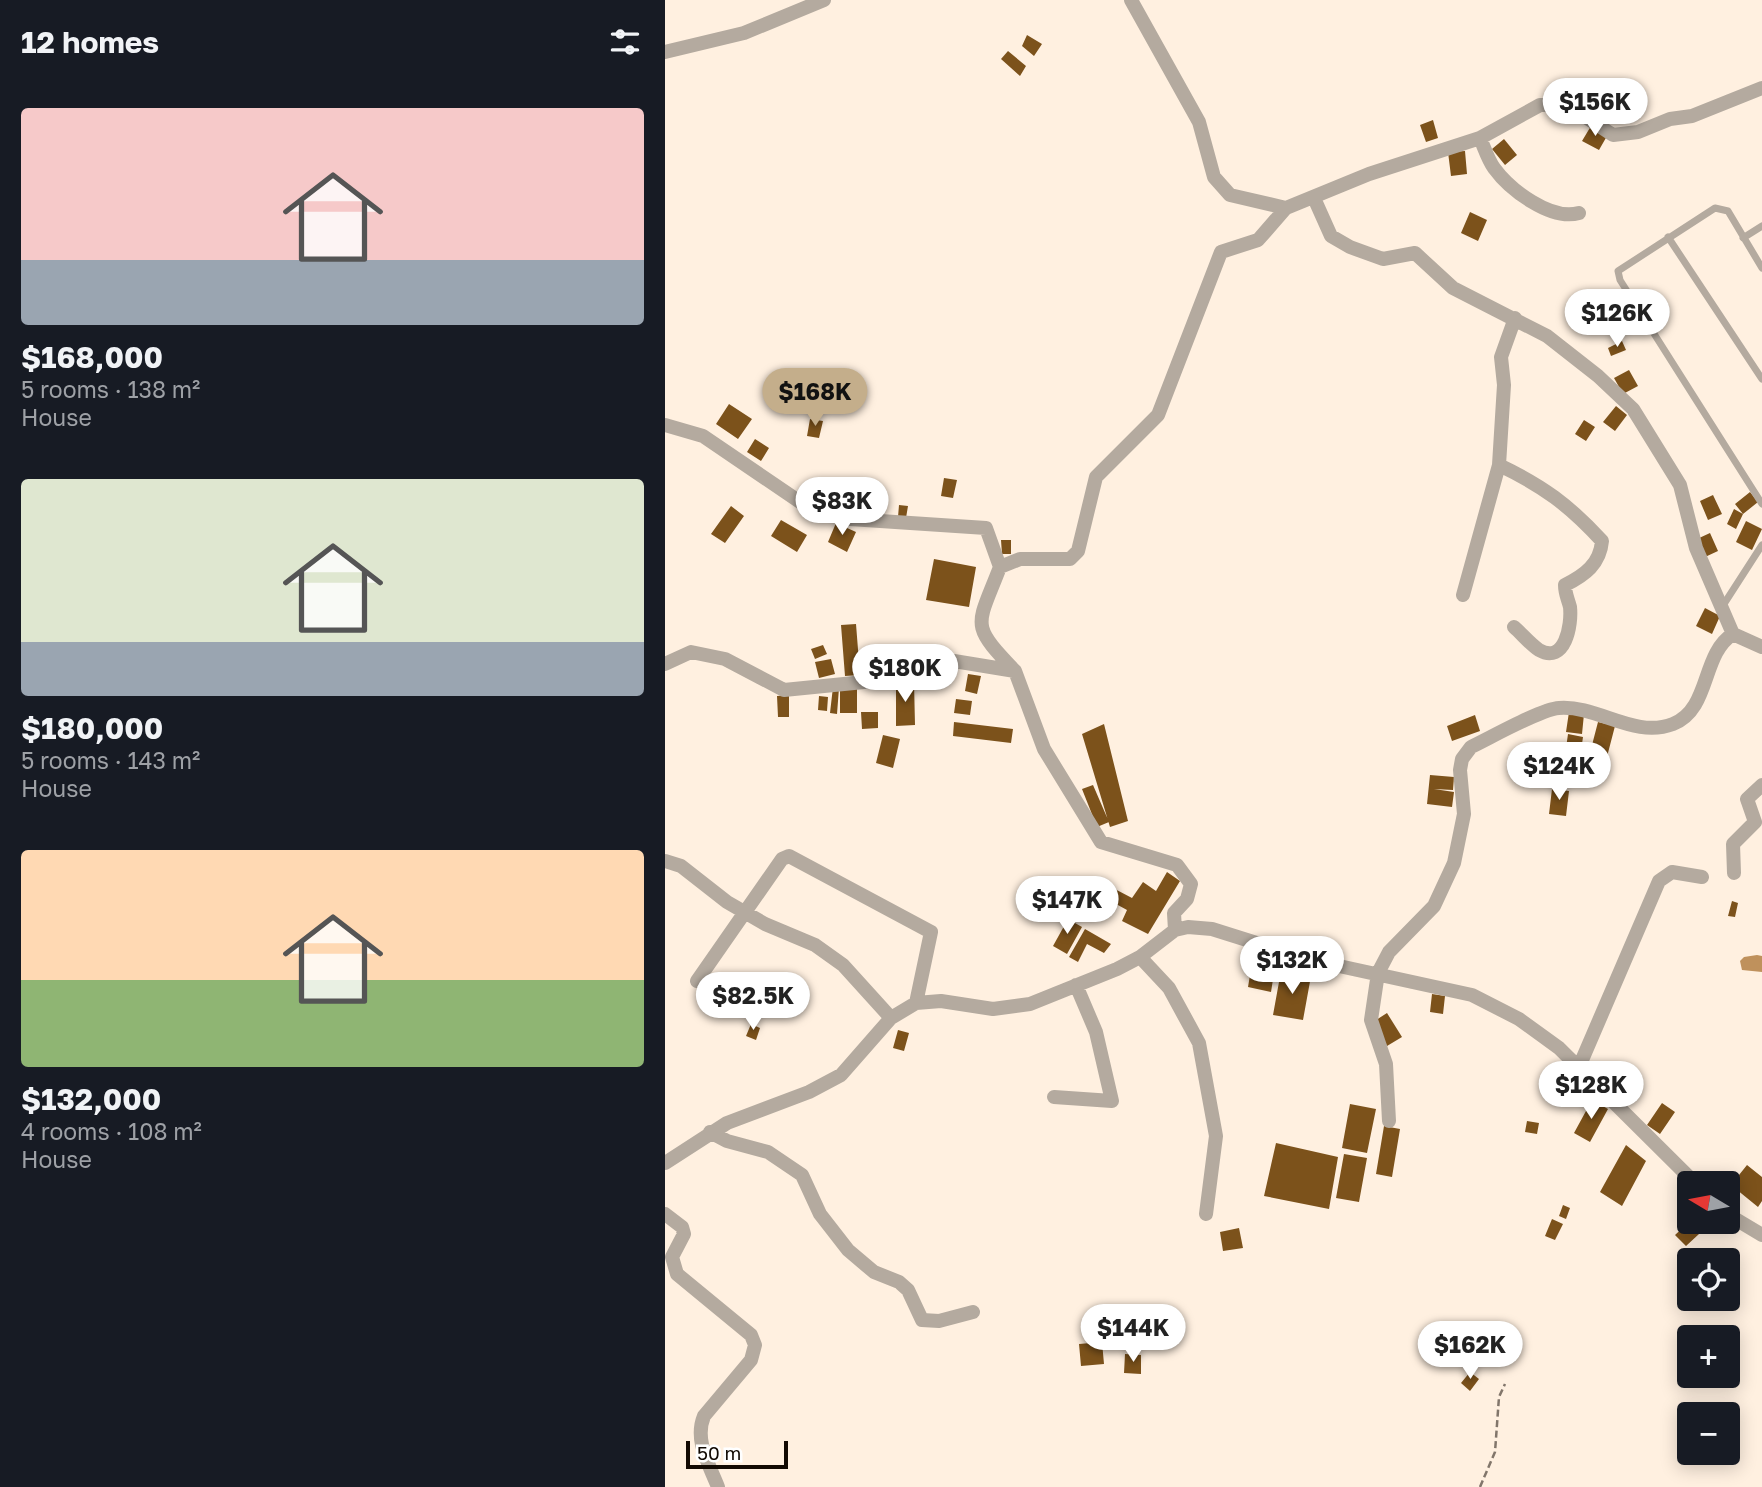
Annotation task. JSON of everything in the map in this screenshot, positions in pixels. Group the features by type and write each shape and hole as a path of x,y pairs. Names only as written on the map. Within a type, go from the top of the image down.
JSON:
{"street":[{"path":"665,52 744,33 824,0"},
{"path":"1131,0 1199,122 1214,177 1230,195 1286,208"},
{"path":"1000,567 1020,559 1070,559 1078,551 1096,477 1158,415 1221,252 1258,240 1286,208 1369,174 1480,138 1536,107 1563,104 1613,135 1638,132 1670,119 1692,116 1762,88"},
{"path":"1480,138 1494,168 1523,194 1559,215 1579,213"},
{"path":"1314,198 1331,236 1373,257 1383,259 1415,253 1453,288 1547,336 1598,376 1633,409 1680,485 1696,548 1733,634 1760,644"},
{"path":"1463,595 1499,465 1504,385 1501,357 1515,318"},
{"path":"665,425 703,436 803,504 815,508 851,519 986,528 1000,567 980,619 982,632 1015,671 1044,749 1101,842 1177,864 1191,884 1187,900 1174,914 1175,930"},
{"path":"1499,465 1570,507 1602,541 1601,552 1587,574 1565,585 1570,607 1569,633 1562,649 1555,653 1541,651 1514,627"},
{"path":"1389,1121 1386,1064 1371,1020 1378,974 1389,952 1434,906 1454,863 1464,814 1460,770 1462,760 1471,747 1556,708 1597,712 1653,730 1674,723 1692,708 1722,641 1733,634"},
{"path":"665,664 691,652 725,659 784,690 874,681 954,661 1015,671"},
{"path":"1734,873 1733,844 1755,822 1747,799 1762,785"},
{"path":"697,981 782,859 789,856 931,932 916,1003"},
{"path":"665,861 681,866 743,912 815,945 843,965 891,1018"},
{"path":"1579,1067 1659,881 1672,872 1702,877"},
{"path":"665,1163 710,1132 744,1115 809,1092 841,1075 891,1018 916,1003 941,1001 972,1007 1013,1007 1044,999 1140,957 1175,930 1188,927 1212,929 1307,959 1447,987 1495,1005 1542,1034 1579,1067 1683,1171"},
{"path":"1140,957 1169,988 1199,1044 1216,1136 1206,1214"},
{"path":"1053,1097 1112,1101 1096,1031 1076,985"},
{"path":"710,1132 727,1141 768,1152 802,1175 820,1214 848,1250 874,1272 899,1282 908,1290 922,1320 939,1321 973,1311"},
{"path":"665,1214 682,1227 684,1234 672,1258 677,1274 751,1335 755,1345 751,1360 703,1416 700,1425 702,1446 718,1487"},
{"path":"1740,1221 1761,1233"}],"lane":[{"path":"1762,268 1723,207 1715,208 1622,265 1618,271 1620,281 1762,504"},
{"path":"1743,238 1762,226"},
{"path":"1668,237 1762,379"},
{"path":"1722,608 1762,545"}],"path":[{"path":"1480,1487 1495,1452 1499,1398 1505,1384"}],"shaded area":[{"path":"1762,956 1762,972 1742,970 1740,961 1744,957"}],"building":[{"path":"1027,35 1042,44 1034,56 1022,46"},
{"path":"1008,51 1026,66 1020,76 1001,59"},
{"path":"1433,120 1438,138 1426,142 1420,125"},
{"path":"1591,126 1607,136 1599,150 1582,141"},
{"path":"1504,139 1517,155 1505,165 1492,149"},
{"path":"1465,151 1467,174 1451,176 1448,152"},
{"path":"1470,212 1487,220 1478,241 1461,233"},
{"path":"1622,341 1626,350 1611,356 1608,348"},
{"path":"1629,370 1638,386 1623,394 1614,378"},
{"path":"729,404 752,419 738,439 716,424"},
{"path":"1616,406 1627,415 1615,431 1603,422"},
{"path":"810,419 823,421 819,438 807,436"},
{"path":"1584,420 1595,427 1586,441 1575,434"},
{"path":"755,439 769,448 761,461 747,452"},
{"path":"944,478 957,480 953,498 941,496"},
{"path":"1750,492 1758,502 1743,514 1735,504"},
{"path":"1713,495 1722,514 1708,520 1700,501"},
{"path":"899,505 908,506 906,518 898,517"},
{"path":"731,506 744,516 725,543 711,534"},
{"path":"1734,509 1743,514 1736,529 1727,524"},
{"path":"781,520 807,535 797,552 771,536"},
{"path":"1746,521 1762,529 1752,550 1736,542"},
{"path":"836,523 856,532 847,552 828,542"},
{"path":"1710,533 1718,551 1705,557 1697,539"},
{"path":"1001,540 1011,540 1011,554 1002,554"},
{"path":"934,559 976,567 969,607 926,600"},
{"path":"1705,608 1720,616 1712,634 1696,626"},
{"path":"856,624 860,675 845,676 841,625"},
{"path":"823,645 827,654 815,659 811,649"},
{"path":"868,654 891,655 890,674 867,673"},
{"path":"831,659 835,674 819,678 815,662"},
{"path":"968,674 981,676 977,694 965,691"},
{"path":"896,682 914,682 915,725 896,726"},
{"path":"833,687 839,688 837,714 830,713"},
{"path":"840,687 857,687 857,713 840,713"},
{"path":"789,695 789,717 778,717 777,696"},
{"path":"819,696 828,697 827,711 818,710"},
{"path":"956,699 972,701 970,715 954,713"},
{"path":"861,712 878,712 878,728 862,729"},
{"path":"1569,712 1584,714 1582,734 1566,732"},
{"path":"1475,715 1480,731 1452,741 1447,726"},
{"path":"954,722 1013,729 1011,743 953,736"},
{"path":"1598,722 1615,726 1602,776 1585,772"},
{"path":"1104,724 1128,821 1110,827 1082,734"},
{"path":"1568,734 1583,737 1581,751 1566,748"},
{"path":"883,735 900,739 893,768 876,763"},
{"path":"1430,775 1454,777 1453,790 1434,789 1454,792 1452,807 1427,804"},
{"path":"1093,785 1109,822 1097,827 1082,789"},
{"path":"1552,789 1569,791 1566,816 1549,814"},
{"path":"1167,872 1180,881 1148,934 1122,921 1127,910 1105,898 1111,887 1132,898 1143,882 1156,891"},
{"path":"1036,892 1050,899 1041,918 1027,912"},
{"path":"1732,901 1738,903 1735,917 1728,916"},
{"path":"1068,919 1082,927 1067,954 1053,946"},
{"path":"1085,929 1111,944 1104,953 1087,944 1078,962 1069,957"},
{"path":"1252,963 1275,967 1271,992 1248,987"},
{"path":"1281,971 1311,976 1303,1020 1273,1015"},
{"path":"1432,994 1445,996 1443,1014 1430,1012"},
{"path":"1387,1013 1402,1037 1387,1046 1373,1022"},
{"path":"751,1024 760,1028 756,1040 746,1036"},
{"path":"898,1030 909,1033 904,1051 893,1048"},
{"path":"1592,1100 1608,1109 1590,1142 1574,1133"},
{"path":"1662,1103 1675,1112 1660,1134 1647,1125"},
{"path":"1350,1104 1376,1109 1367,1153 1342,1148"},
{"path":"1527,1121 1539,1123 1537,1134 1525,1132"},
{"path":"1384,1126 1400,1129 1392,1177 1376,1174"},
{"path":"1276,1143 1338,1157 1329,1209 1264,1196"},
{"path":"1626,1145 1646,1161 1622,1206 1600,1192"},
{"path":"1344,1154 1367,1158 1359,1202 1336,1198"},
{"path":"1747,1165 1762,1177 1762,1201 1758,1207 1740,1192 1740,1174"},
{"path":"1563,1205 1570,1208 1566,1219 1559,1216"},
{"path":"1552,1219 1563,1224 1555,1240 1545,1236"},
{"path":"1239,1228 1243,1248 1223,1251 1220,1232"},
{"path":"1677,1233 1699,1234 1686,1246 1675,1235"},
{"path":"1102,1342 1104,1364 1081,1366 1079,1344"},
{"path":"1125,1354 1141,1355 1141,1374 1124,1373"},
{"path":"1470,1372 1479,1379 1470,1391 1461,1383"}]}
